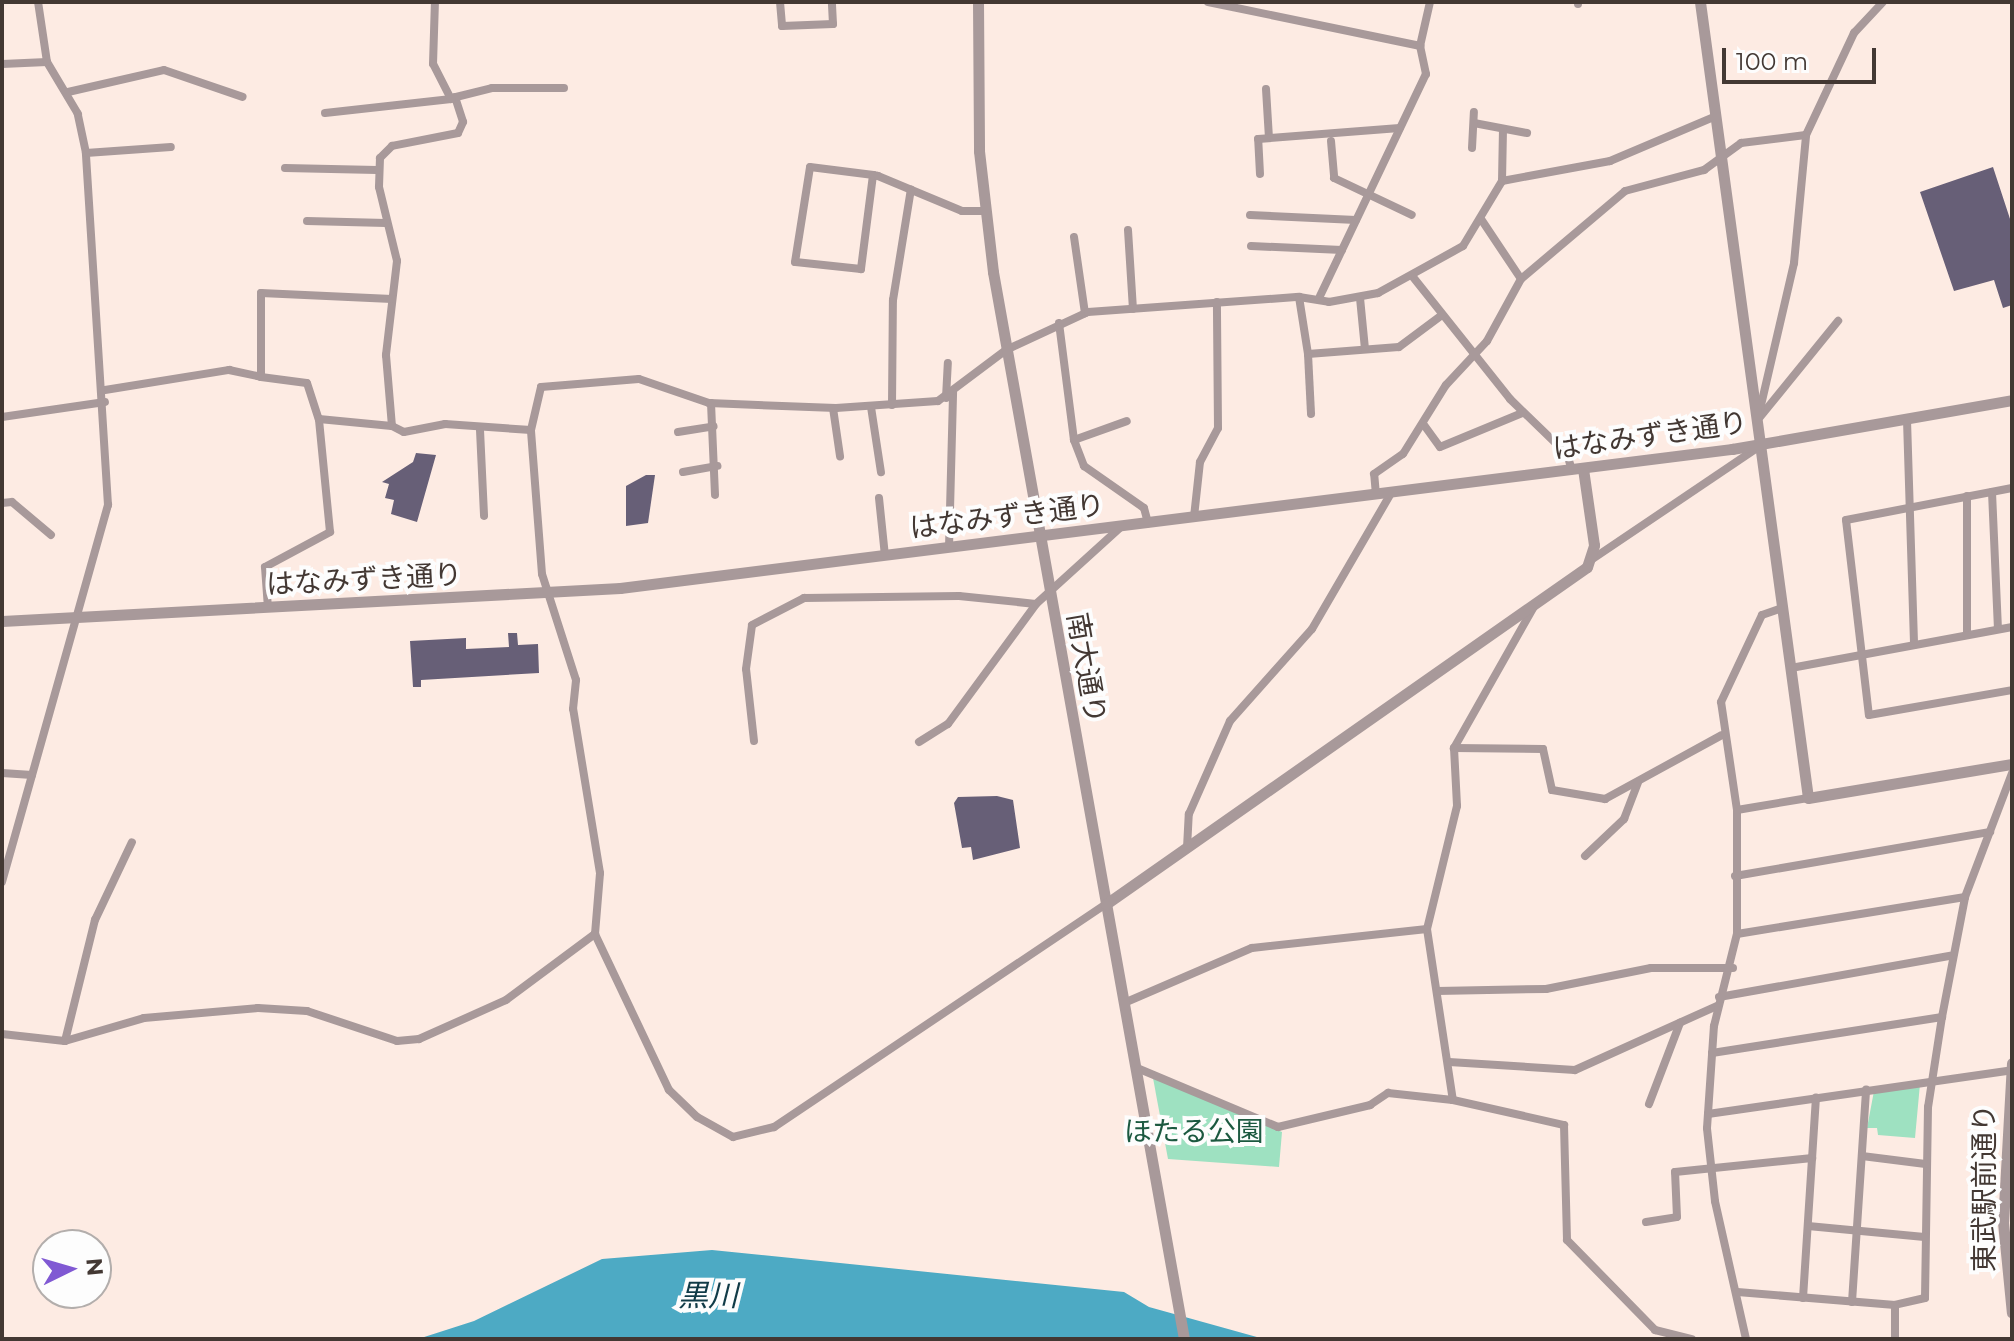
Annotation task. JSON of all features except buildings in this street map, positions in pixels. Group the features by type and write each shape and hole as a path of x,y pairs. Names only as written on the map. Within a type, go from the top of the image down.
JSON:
{"street":[{"path":"2,882 108,505 105,390 86,153 68,92 47,62 38,2"},
{"path":"392,426 386,355 397,261 386,223 377,170 387,148 458,133 463,122 433,64 435,2"},
{"path":"780,2 782,26 833,24 832,2"},
{"name":"南大通り","path":"978,2 984,211 1038,537 1184,1339"},
{"path":"1208,2 1420,46"},
{"path":"1320,296 1426,74 1420,46 1430,2"},
{"path":"1700,2 1808,798"},
{"path":"1757,421 1794,263 1806,135 1854,33 1883,2"},
{"path":"2,64 47,62"},
{"path":"68,92 164,70 243,97"},
{"path":"325,113 453,98 492,88 564,88"},
{"path":"1266,89 1269,138"},
{"path":"1472,148 1474,112"},
{"path":"1502,181 1610,161 1716,116"},
{"path":"1474,123 1527,133"},
{"path":"1260,174 1258,139 1400,128"},
{"path":"1503,129 1502,181 1463,246 1413,277 1360,298 1329,302 1320,296 1299,297 1085,313 1006,350 949,395 892,405 833,408 711,403 639,379 541,387 531,430 548,594 576,680 573,709 600,873 595,934 669,1090 717,1132 742,1138 783,1121 865,1071 1536,603 1591,560 1761,445"},
{"path":"1376,495 1374,474 1403,454 1424,425 1446,385 1474,356 1521,279 1625,191 1680,179 1722,161 1741,143 1806,135"},
{"path":"1331,141 1334,178 1412,215"},
{"path":"86,153 171,147"},
{"path":"873,175 861,269 795,262 810,167 873,175 962,211 984,211"},
{"path":"285,168 377,170"},
{"path":"892,405 893,300 911,189"},
{"path":"1250,215 1356,220"},
{"path":"1481,219 1521,279"},
{"path":"307,221 386,223"},
{"path":"1128,230 1133,309"},
{"path":"1074,237 1085,313"},
{"path":"1251,246 1342,250"},
{"path":"1413,277 1522,413 1567,454 1578,469 1591,560"},
{"path":"261,377 261,293 392,299"},
{"path":"1299,297 1308,354 1311,414"},
{"path":"1360,298 1365,349"},
{"path":"1194,517 1200,462 1218,428 1217,302"},
{"path":"1308,354 1399,347 1442,315"},
{"path":"1757,421 1838,321"},
{"path":"1059,323 1074,440 1084,466 1144,508 1148,523"},
{"path":"948,363 949,548"},
{"path":"105,390 229,370 307,383 319,419 330,532 265,567 268,608"},
{"name":"はなみずき通り","path":"2,621 548,594 885,556 1761,445 2012,400"},
{"path":"2,417 105,402"},
{"path":"711,403 717,466 715,495"},
{"path":"871,407 881,472"},
{"path":"833,408 840,456"},
{"path":"1424,425 1440,447 1522,413"},
{"path":"319,419 392,426 404,432 445,424 480,430 531,430"},
{"path":"1907,420 1914,645"},
{"path":"1074,440 1127,421"},
{"path":"678,432 714,426"},
{"path":"480,430 484,516"},
{"path":"683,472 717,466"},
{"path":"2012,488 1846,520 1869,715 2012,690"},
{"path":"1992,492 1998,628"},
{"path":"1187,848 1189,814 1230,721 1312,629 1391,493"},
{"path":"1967,496 1967,634"},
{"path":"879,498 885,556"},
{"path":"2,503 12,502 51,535"},
{"path":"919,742 948,724 1048,591 1123,526"},
{"path":"754,741 746,669 752,625 804,598 959,596 1036,604"},
{"path":"1453,1100 1427,929 1457,806 1454,748 1536,603"},
{"path":"1746,1339 1711,1169 1708,1114 1718,1002 1733,968 1737,934 1737,810 1722,735 1721,702 1731,671 1762,615 1782,608"},
{"path":"1791,668 2012,627"},
{"path":"1454,748 1543,749 1552,790 1605,799 1722,735"},
{"path":"1737,810 2012,764"},
{"path":"2,773 32,775"},
{"path":"1738,1292 1895,1305 1925,1298 1925,1164 1931,1078 1950,956 1965,897 2012,773"},
{"path":"1585,856 1624,819 1638,782"},
{"path":"1735,876 1990,832"},
{"path":"65,1041 95,920 132,842"},
{"path":"1737,934 1965,897"},
{"path":"1124,1003 1252,948 1427,929"},
{"path":"2,1034 65,1041 144,1018 258,1008 307,1011 397,1041 419,1039 506,1000 595,934"},
{"path":"1449,1062 1575,1070 1680,1023 1718,1002 1950,956"},
{"path":"1437,991 1546,989 1651,968 1733,968"},
{"path":"1712,1053 1942,1017"},
{"path":"1649,1104 1680,1023"},
{"name":"東武駅前通り","path":"2012,1063 2004,1178 2012,1313"},
{"path":"1137,1068 1278,1127 1370,1105 1388,1093 1453,1100 1564,1125 1567,1240 1655,1330 1692,1339"},
{"path":"1708,1114 1931,1078 2012,1070"},
{"path":"1852,1302 1866,1089"},
{"path":"1803,1298 1816,1097"},
{"path":"1862,1156 1925,1164"},
{"path":"1646,1222 1677,1217 1675,1172 1812,1158"},
{"path":"1808,1226 1924,1237"},
{"path":"1895,1305 1895,1339"}],"green space":[{"name":"ほたる公園","path":"1153,1078 1282,1132 1279,1167 1168,1159"},
{"path":"1920,1084 1915,1138 1878,1135 1877,1128 1867,1128 1874,1091"}],"water":[{"name":"黒川","path":"712,1250 1124,1292 1149,1307 1264,1339 418,1339 474,1321 602,1259"}]}
